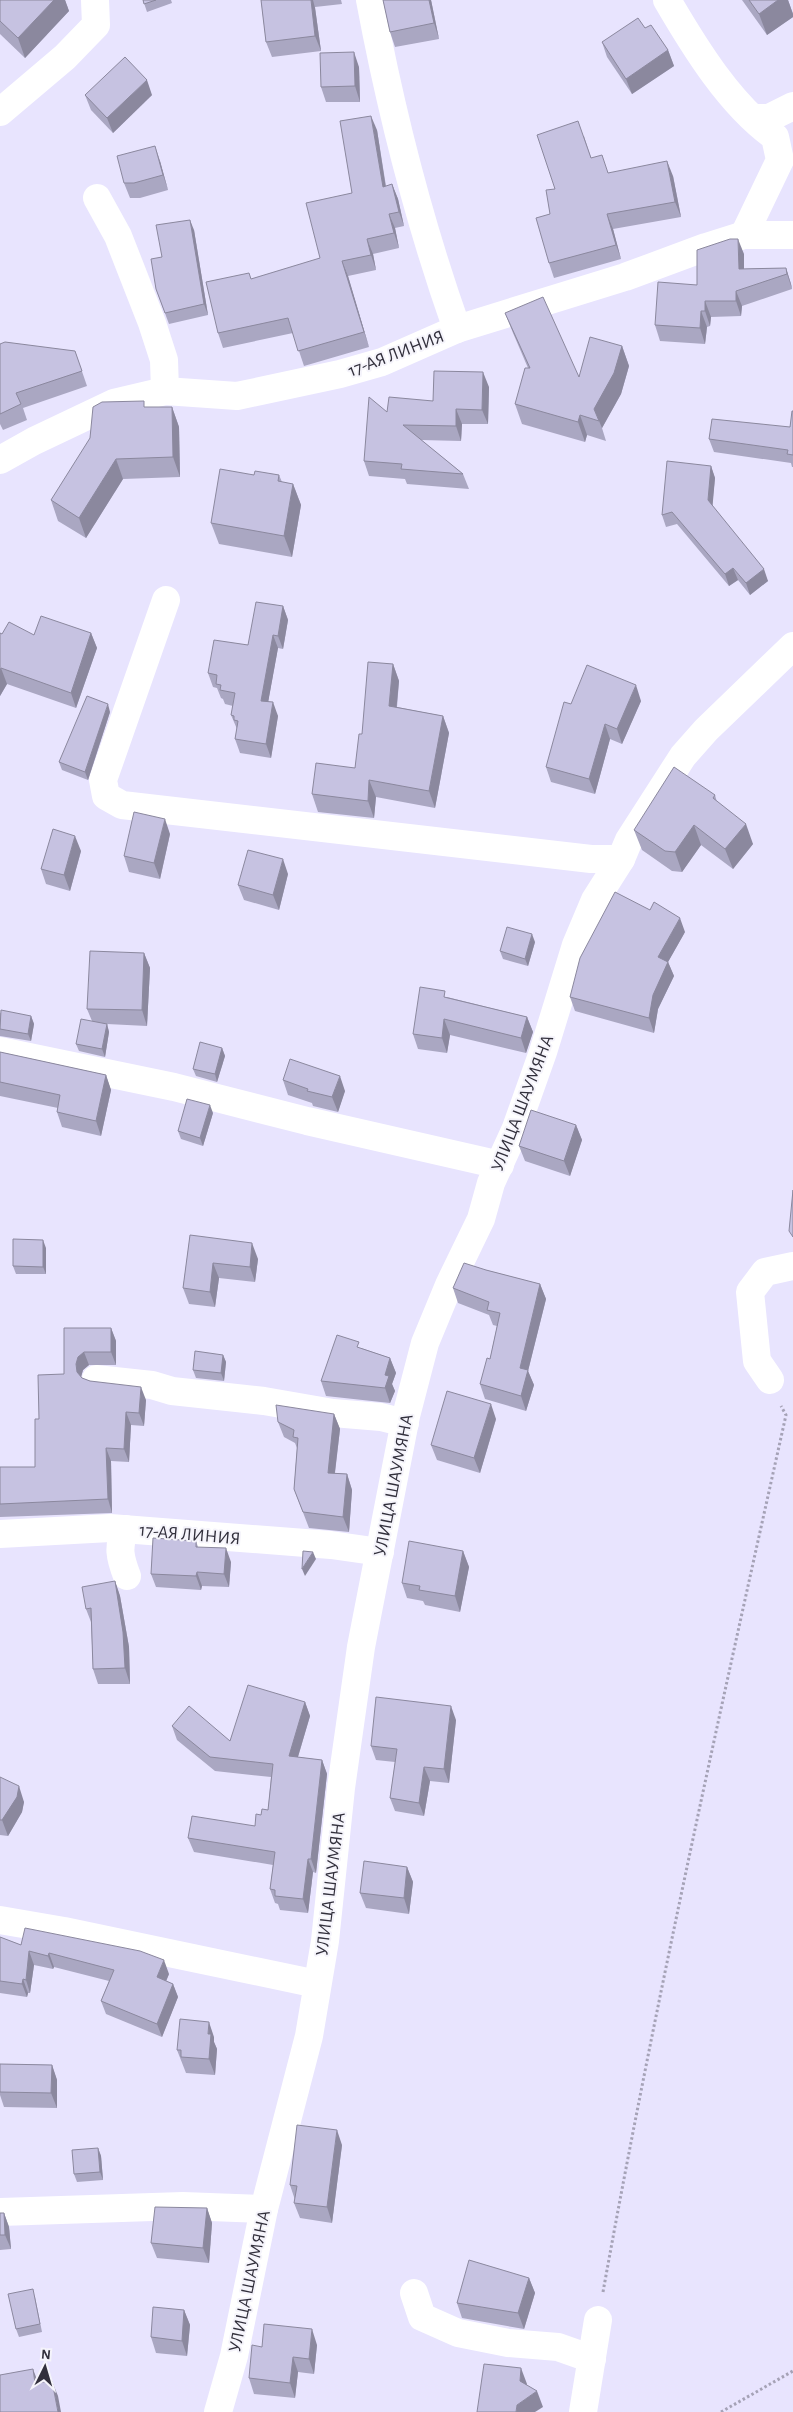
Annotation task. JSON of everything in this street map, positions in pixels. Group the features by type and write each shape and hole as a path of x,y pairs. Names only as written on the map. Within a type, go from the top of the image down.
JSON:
{"street":[{"path":"0,112 65,58 96,25 94,0"},
{"path":"370,0 403,156 425,233 457,329"},
{"path":"667,0 716,78 775,137 780,160"},
{"path":"754,118 769,118 793,106"},
{"path":"744,235 780,160 793,127"},
{"path":"97,198 118,236 152,323 164,360 165,391"},
{"name":"17-АЯ ЛИНИЯ","path":"0,460 34,441 114,402 165,391 237,396 298,384 382,362 457,329 625,277 744,235 793,235"},
{"path":"166,600 103,780 106,796 122,805 590,859 621,860"},
{"name":"УЛИЦА ШАУМЯНА","path":"218,2412 234,2356 264,2209 310,2036 316,1984 325,1941 340,1788 361,1647 404,1423 425,1342 449,1285 481,1219 491,1182 516,1128 543,1052 576,945 595,900 621,860 628,840 683,756 713,723 793,646"},
{"path":"0,1051 174,1087 307,1121 500,1165"},
{"path":"770,1380 757,1361 750,1292 765,1272 793,1266"},
{"path":"96,1379 152,1385 172,1391 264,1401 333,1413 381,1417 404,1423"},
{"path":"126,1529 120,1540 120,1559 127,1576"},
{"name":"17-АЯ ЛИНИЯ","path":"0,1534 126,1529 331,1545 380,1552"},
{"path":"0,1920 64,1930 316,1984"},
{"path":"0,2212 183,2206 264,2209"},
{"path":"414,2293 422,2318 458,2333 508,2343 558,2347 592,2359"},
{"path":"583,2412 598,2320"}],"path":[{"path":"598,2320 630,2144 680,1900 786,1415 770,1380"},
{"path":"721,2412 793,2371"}],"building":[{"path":"0,0 54,0 18,38 0,21"},
{"path":"143,0 156,0 144,4"},
{"path":"261,0 311,0 315,36 266,42"},
{"path":"383,0 429,0 434,23 390,32"},
{"path":"749,0 778,0 759,14"},
{"path":"638,18 645,28 651,25 668,50 626,79 602,42"},
{"path":"354,52 355,86 321,87 320,53"},
{"path":"125,57 147,80 107,118 85,95"},
{"path":"371,116 383,187 392,184 399,212 389,214 394,233 367,239 371,255 342,261 364,332 298,351 288,318 218,333 206,282 249,273 251,279 320,258 306,203 352,193 340,121"},
{"path":"578,121 591,158 602,155 608,173 667,161 675,202 607,214 616,245 549,263 536,218 550,214 546,190 555,189 537,135"},
{"path":"155,146 163,175 134,183 124,183 117,156"},
{"path":"190,220 204,304 165,313 156,289 151,259 162,257 156,225"},
{"path":"730,239 738,239 739,269 786,268 787,274 736,291 736,301 705,301 705,311 701,311 700,328 655,325 658,282 697,285 697,250"},
{"path":"543,297 579,377 590,337 622,346 614,373 594,409 599,421 580,415 578,422 515,404 525,368 530,368 505,313"},
{"path":"5,342 75,351 82,371 16,393 21,404 0,414 0,344"},
{"path":"434,371 483,372 482,410 456,409 456,426 403,425 463,474 401,469 402,464 364,461 369,397 387,412 389,397 433,401"},
{"path":"144,401 144,407 172,407 173,457 116,459 79,518 51,500 90,438 93,407 102,402"},
{"path":"792,411 793,455 787,454 788,450 709,439 712,419 790,427"},
{"path":"667,461 711,466 708,500 764,569 746,583 733,568 725,574 672,512 662,515"},
{"path":"220,469 254,475 255,471 279,475 278,481 293,484 284,536 211,523"},
{"path":"256,602 283,606 278,636 273,635 261,701 273,702 266,744 235,739 238,721 234,720 234,716 231,715 235,693 220,690 221,685 216,684 217,675 208,673 214,640 248,645"},
{"path":"41,616 91,633 71,693 1,668 0,671 0,633 2,634 9,622 34,635"},
{"path":"368,662 393,664 389,706 443,716 429,791 369,780 368,801 312,794 316,763 355,768 359,734 362,734"},
{"path":"587,665 636,685 617,729 605,724 589,779 546,767 564,702 571,704"},
{"path":"87,696 108,704 85,772 59,762"},
{"path":"674,767 715,795 713,798 746,824 725,849 694,825 675,852 665,851 634,830"},
{"path":"134,812 165,819 154,863 124,856"},
{"path":"53,829 75,836 64,875 41,869"},
{"path":"248,850 283,859 273,895 238,885"},
{"path":"615,892 650,910 654,902 680,918 658,957 668,962 653,995 649,1018 570,997 580,958"},
{"path":"507,927 532,934 525,959 500,951"},
{"path":"90,951 144,953 142,1010 87,1009"},
{"path":"420,987 445,991 444,997 527,1017 521,1038 444,1019 442,1038 413,1034"},
{"path":"1,1010 31,1016 28,1034 0,1029"},
{"path":"81,1019 107,1024 102,1049 76,1044"},
{"path":"200,1042 222,1048 215,1074 193,1069"},
{"path":"0,1052 106,1075 96,1121 57,1112 60,1095 0,1082"},
{"path":"290,1059 340,1076 332,1097 307,1091 308,1089 283,1080"},
{"path":"187,1099 210,1105 200,1138 178,1131"},
{"path":"531,1110 576,1125 564,1161 519,1146"},
{"path":"793,1190 793,1237 789,1231"},
{"path":"190,1235 252,1243 250,1267 213,1263 210,1292 183,1288"},
{"path":"13,1239 43,1240 43,1267 13,1266"},
{"path":"464,1263 540,1284 520,1368 528,1370 521,1396 480,1384 487,1358 490,1359 500,1313 487,1310 489,1302 453,1288"},
{"path":"64,1328 111,1328 111,1352 84,1352 78,1357 76,1364 77,1372 82,1378 90,1381 141,1387 139,1413 126,1412 124,1449 106,1448 108,1499 0,1504 0,1467 35,1467 35,1419 39,1419 38,1375 64,1374"},
{"path":"337,1335 359,1342 357,1347 390,1358 385,1375 389,1376 385,1388 321,1381"},
{"path":"195,1351 223,1355 221,1373 193,1370"},
{"path":"447,1391 491,1404 474,1458 431,1445"},
{"path":"276,1405 334,1414 328,1473 347,1474 343,1517 303,1512 294,1489 298,1438 293,1437 294,1430 278,1422"},
{"path":"153,1538 196,1541 196,1547 226,1548 224,1574 197,1572 196,1576 151,1574"},
{"path":"409,1541 463,1551 455,1596 419,1590 420,1586 402,1583"},
{"path":"303,1551 313,1552 302,1569"},
{"path":"115,1581 123,1632 125,1668 93,1669 91,1608 86,1609 82,1587"},
{"path":"248,1685 305,1702 289,1756 322,1760 311,1859 308,1859 303,1899 275,1896 275,1890 270,1889 275,1852 188,1838 192,1816 255,1826 256,1814 261,1815 262,1809 268,1810 273,1764 210,1757 172,1726 189,1706 230,1741"},
{"path":"376,1697 451,1706 444,1769 424,1767 419,1803 390,1798 397,1749 371,1746"},
{"path":"0,1777 19,1786 17,1797 2,1820 0,1820"},
{"path":"364,1861 407,1867 404,1898 360,1893"},
{"path":"25,1928 140,1951 164,1960 157,1977 173,1984 157,2024 101,2001 114,1970 49,1953 48,1956 29,1951 26,1980 23,1979 22,1984 0,1981 0,1937 21,1945"},
{"path":"180,2019 209,2022 208,2034 211,2034 209,2059 181,2057 181,2050 177,2050"},
{"path":"0,2064 52,2065 51,2093 0,2092"},
{"path":"297,2125 337,2130 327,2207 294,2203 297,2186 290,2185"},
{"path":"98,2148 100,2172 74,2174 72,2150"},
{"path":"155,2207 207,2208 203,2248 151,2243"},
{"path":"0,2213 4,2213 5,2235 0,2235"},
{"path":"469,2260 529,2278 518,2313 457,2303"},
{"path":"33,2289 40,2324 16,2329 8,2294"},
{"path":"153,2307 184,2310 182,2341 151,2337"},
{"path":"264,2324 312,2329 309,2359 293,2357 290,2383 249,2378 252,2345 262,2347"},
{"path":"484,2364 521,2368 520,2381 537,2391 517,2405 516,2412 477,2412"},
{"path":"33,2369 35,2383 52,2381 58,2412 0,2412 0,2375"}]}
